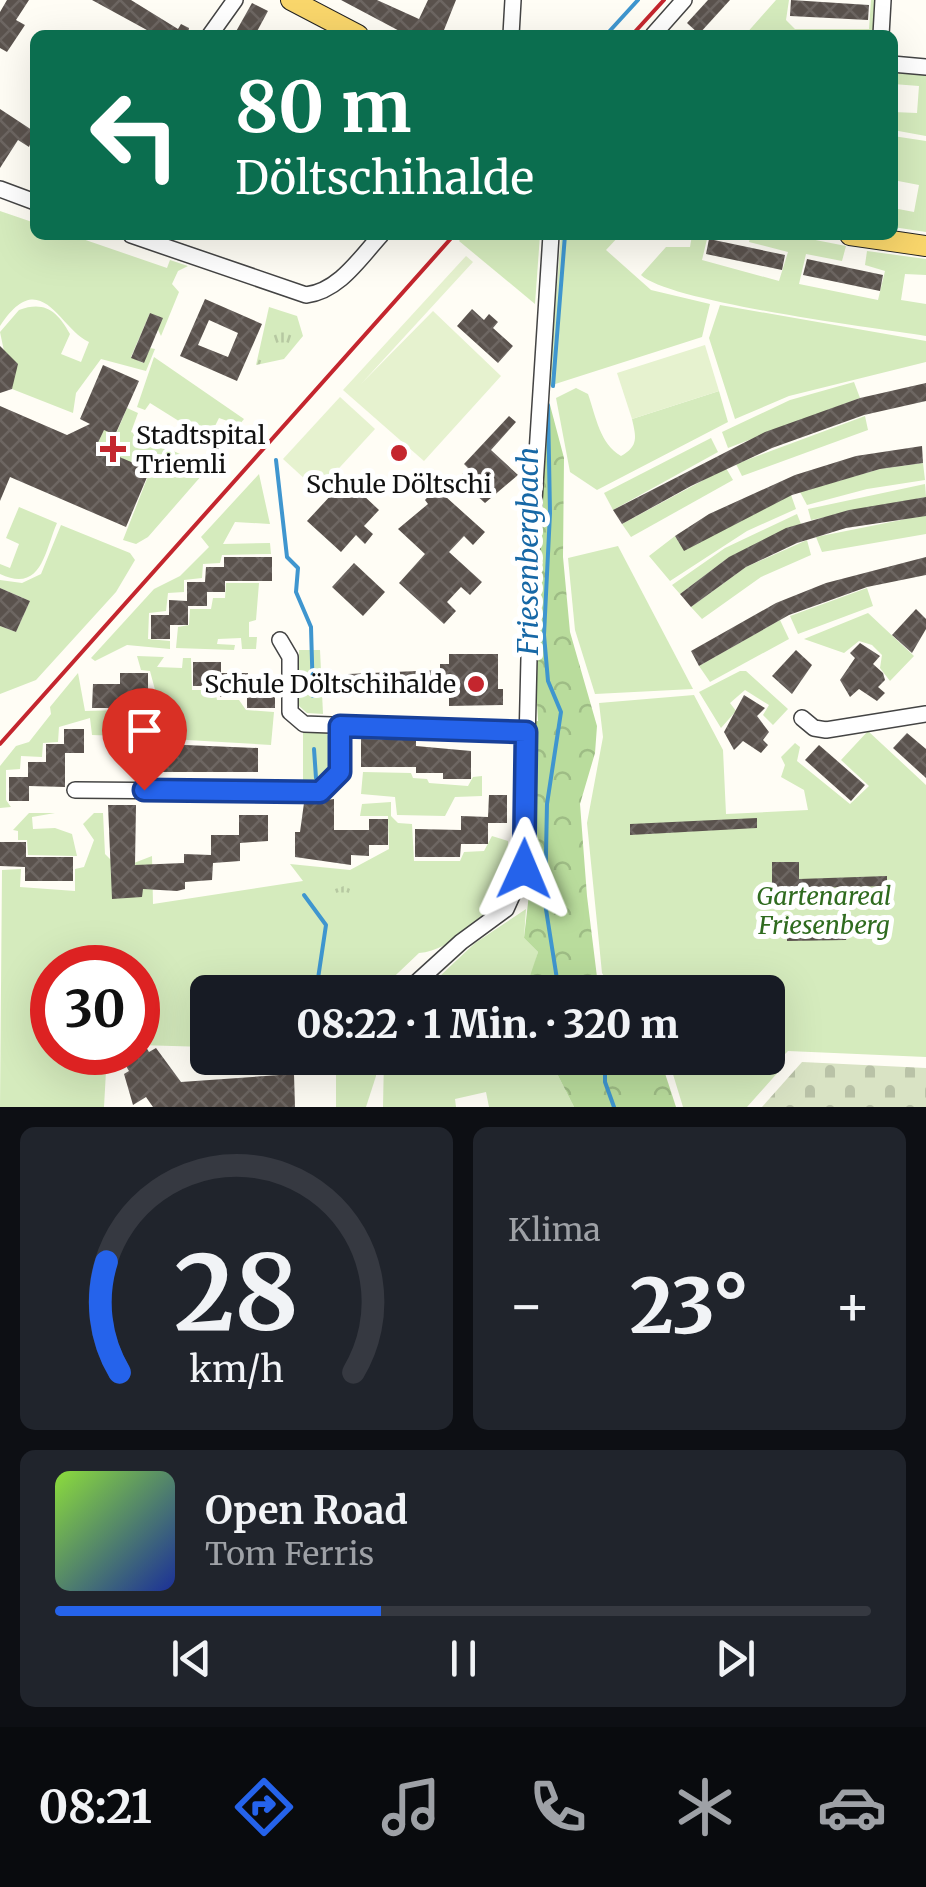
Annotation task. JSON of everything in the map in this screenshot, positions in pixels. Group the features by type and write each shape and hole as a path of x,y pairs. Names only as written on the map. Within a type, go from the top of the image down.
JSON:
{"main road":[{"path":"292,0 349,30"},
{"path":"885,240 926,246"}],"street":[{"path":"213,30 234,0"},
{"path":"511,30 514,0"},
{"path":"657,30 684,0"},
{"path":"880,30 883,0"},
{"path":"898,65 926,67"},
{"path":"0,189 30,200"},
{"path":"146,240 306,294 324,291 341,279 376,240"},
{"path":"426,975 506,908 518,890 526,861 526,732 540,380 551,240"},
{"path":"280,640 290,657 292,716 304,724 526,732"},
{"path":"802,718 814,728 826,730 926,714"},
{"path":"75,790 320,792 340,772 340,726"}],"green space":[{"path":"776,0 789,0 786,20 795,29 869,29 871,0 878,0 877,30 749,30"},
{"path":"926,70 926,136 898,131 898,112 917,113 919,86 898,84 898,73"},
{"path":"898,137 926,141 926,232 898,228 898,209 914,212 919,185 898,181"},
{"path":"0,211 30,221 30,240 86,240 167,268 170,260 188,266 178,271 172,284 179,292 161,336 150,313 131,357 143,363 150,348 155,349 146,371 101,359 76,393 73,413 12,389 0,332 19,310 36,306 55,314 70,334 61,354 81,362 89,342 49,306 38,300 14,308 0,326"},
{"path":"540,240 535,304 459,241"},
{"path":"561,240 615,240 606,250 651,290 710,304 702,337 549,386"},
{"path":"691,240 707,240 702,260 779,281 788,252 750,240 815,240 846,246 842,261 806,254 799,284 878,300 885,271 865,265 867,251 926,259 926,275 905,274 901,300 926,304 926,336 730,304 659,285 641,275 666,247 690,247"},
{"path":"466,256 473,262 361,384 433,311 501,376 424,461 343,390"},
{"path":"720,305 926,341 926,362 789,396 735,419 709,338"},
{"path":"269,307 297,316 303,336 284,359 256,365"},
{"path":"705,345 719,391 632,419 617,373"},
{"path":"154,357 244,419 239,425 219,418 206,444 178,431 182,423 150,403 145,410 137,407"},
{"path":"854,382 860,398 728,448 722,432 790,400"},
{"path":"576,388 588,394 603,437 621,456 635,440 632,419 719,391 728,422 597,490 570,472 556,398"},
{"path":"340,397 375,429 318,491 283,459"},
{"path":"545,405 550,405 564,458 563,557 570,632 597,726 595,753 580,804 597,975 530,975 538,952 524,938 532,868 533,722 538,721 537,703 533,703"},
{"path":"127,408 138,413 131,432 209,467 148,537 136,544 123,540 150,471 96,447 104,430 116,434"},
{"path":"865,416 868,430 742,476 736,464"},
{"path":"711,438 718,452 613,510 604,493"},
{"path":"923,463 925,480 867,489 807,505 800,492 880,469"},
{"path":"726,468 733,480 631,537 622,524"},
{"path":"259,474 270,524 235,522 223,544 270,543 271,554 222,555 220,563 203,564 202,578 184,580 184,592 168,593 166,611 149,613 148,639 170,641 170,649 127,645 95,661 91,658 154,589 180,576 209,547 201,537"},
{"path":"925,484 926,497 811,520 808,509"},
{"path":"791,495 796,509 747,531 670,581 649,556 675,536 684,550"},
{"path":"19,507 57,523 40,566 25,578 14,579 0,574 0,564 10,568 19,544 6,538"},
{"path":"797,514 801,524 728,558 680,594 672,585 725,548"},
{"path":"926,515 926,534 822,552 816,537"},
{"path":"61,525 130,553 135,560 116,592 36,680 0,694 0,626 16,632 30,601 0,588 0,580 22,583 41,574"},
{"path":"807,540 811,555 761,577 702,619 691,607 746,567"},
{"path":"618,546 693,689 595,694 575,630 568,558"},
{"path":"226,583 259,583 256,620 249,622 249,637 257,637 256,649 242,649 241,638 218,639 217,644 235,645 234,650 176,648 178,627 189,625 190,609 211,609 213,598 225,598"},
{"path":"867,588 873,606 798,634 790,616"},
{"path":"868,613 914,656 890,681 880,668 882,655 872,645 859,641 844,653 804,639"},
{"path":"780,620 789,639 710,682 699,666"},
{"path":"299,650 320,650 323,714 307,713 299,706"},
{"path":"137,656 164,657 157,667 182,668 183,658 191,658 192,690 215,690 217,700 239,700 246,710 274,712 271,745 187,740 123,744 123,736 92,735 90,718 59,727 58,742 43,743 42,757 21,756 20,769 6,770 6,800 11,807 0,808 0,766 16,746 29,742 51,714 50,707 78,673 85,711 123,710 123,703 158,701 150,671 141,670"},
{"path":"746,671 788,709 773,725 763,715 769,705 745,690 730,703 736,711 721,728 699,692"},
{"name":"Gartenareal Friesenberg","path":"694,695 723,750 726,814 808,810 804,790 781,777 785,765 781,757 795,743 800,747 797,761 850,804 869,786 841,760 868,731 926,785 926,1057 788,1051 785,1054 785,975 603,975 587,823 603,737 599,703"},
{"path":"303,732 326,732 332,744 331,770 316,784 303,785"},
{"path":"363,772 411,773 413,778 427,779 429,783 468,786 473,777 482,776 482,796 455,797 445,816 397,815 395,797 361,794"},
{"path":"391,802 391,816 398,823 412,824 414,861 460,861 464,852 484,851 492,836 508,841 508,860 515,860 502,890 464,932 434,950 419,953 396,975 190,975 190,1047 160,1046 160,945 30,945 30,1075 106,1075 104,1107 0,1107 2,870 21,869 20,887 75,891 75,869 84,867 94,840 83,824 94,813 103,813 105,854 113,862 134,863 152,856 153,904 303,881 290,864 350,870 389,849 388,816 360,816 362,804"},
{"path":"29,813 55,813 32,817 33,829 55,828 72,834 77,856 28,855 27,840 18,840 18,831 13,830"},
{"path":"344,886 366,897 348,933 333,930 326,892"},
{"path":"526,909 524,938 538,952 532,975 441,975 475,943"},
{"path":"802,1062 926,1068 926,1107 762,1107"},
{"path":"336,1075 376,1075 366,1107 336,1107"},
{"path":"384,1075 558,1075 574,1107 489,1107 486,1092 455,1099 456,1107 383,1107"},
{"path":"558,1075 666,1075 676,1107 574,1107"},
{"name":"Gartenareal Friesenberg","path":"673,1075 776,1075 747,1107 683,1107"}],"building":[{"path":"7,0 29,0 16,20 25,25 7,52 0,48 0,12"},
{"path":"92,0 131,0 178,29 181,24 189,28 189,30 147,30"},
{"path":"341,0 377,0 419,19 428,0 456,0 444,30 398,30"},
{"path":"708,0 730,0 703,30 695,30 687,23"},
{"path":"791,0 869,5 868,20 790,16"},
{"path":"252,3 268,11 258,30 237,30"},
{"path":"0,109 30,129 30,144 18,140 0,168"},
{"path":"709,240 714,240 785,255 782,270 706,254"},
{"path":"807,259 883,275 880,291 803,275"},
{"path":"205,299 262,324 237,381 180,356","holes":["209,320 238,333 228,357 198,345"]},
{"path":"472,309 484,320 489,314 498,322 493,328 513,346 498,363 457,326"},
{"path":"150,313 163,318 144,363 131,358"},
{"path":"0,346 18,364 12,389 0,393"},
{"path":"103,365 139,381 115,435 104,430 96,447 150,470 126,527 10,477 0,501 0,406 67,435 90,424 80,419"},
{"path":"926,383 926,401 864,415 772,448 622,524 613,510 765,432 860,398"},
{"path":"509,416 516,422 491,450 518,475 485,503 458,479 468,468 464,464"},
{"path":"922,446 923,463 880,469 792,495 684,551 675,536 709,514 795,475 856,456"},
{"path":"346,479 379,510 364,526 373,534 365,544 356,535 341,552 307,521"},
{"path":"436,488 485,532 473,545 464,536 449,552 482,582 470,595 461,587 447,602 456,611 444,624 399,583 425,554 398,529 428,504 425,500"},
{"path":"926,497 926,516 846,528 797,543 746,567 691,607 680,594 729,557 786,528 849,510"},
{"path":"224,557 272,557 272,581 225,581 225,592 207,592 207,606 188,606 188,625 170,625 170,639 151,639 151,615 169,615 169,600 187,601 187,582 205,582 206,567 224,567"},
{"path":"926,557 926,575 867,587 789,615 699,666 691,651 776,603 826,583"},
{"path":"354,563 385,592 363,616 332,587"},
{"path":"0,588 30,601 16,632 0,626"},
{"path":"916,609 926,619 926,629 912,653 892,635"},
{"path":"860,643 880,656 873,664 883,673 885,680 878,687 885,693 877,701 859,689 850,697 840,680 855,658 850,653"},
{"path":"796,650 812,665 792,694 772,676"},
{"path":"449,654 498,654 498,689 503,689 503,705 449,706 449,692 342,696 348,674 440,670 440,664 449,664"},
{"path":"193,662 221,662 221,673 248,673 248,684 275,684 275,708 247,708 247,697 220,697 220,686 193,686"},
{"path":"120,673 148,673 148,697 121,697 121,708 92,708 93,684 120,684"},
{"path":"744,695 765,708 757,716 769,732 763,740 768,745 761,753 743,741 734,750 724,732"},
{"path":"64,729 84,729 84,753 65,753 65,787 29,786 29,801 9,801 9,777 28,777 28,762 46,762 46,744 64,744"},
{"path":"907,733 926,749 926,778 893,748"},
{"path":"361,739 416,740 416,746 471,751 471,779 443,779 443,773 416,773 416,767 361,767"},
{"path":"819,745 865,785 851,801 805,760"},
{"path":"128,747 258,748 258,772 128,772"},
{"path":"489,795 507,795 507,823 488,823 488,844 461,844 460,857 415,857 415,829 461,830 461,816 488,817"},
{"path":"334,799 334,830 369,830 369,819 388,819 388,845 369,845 369,856 351,855 351,865 295,857 295,832 300,832 304,803"},
{"path":"108,805 136,805 135,865 184,863 184,854 211,855 211,835 239,835 239,815 268,815 268,841 240,843 240,861 213,863 212,880 185,882 185,889 177,891 143,889 142,897 112,899"},
{"path":"757,818 757,828 630,835 630,824"},
{"path":"0,842 26,842 26,857 73,857 73,881 25,881 25,867 0,866"},
{"path":"772,862 799,862 799,879 887,876 887,886 772,889"},
{"path":"849,928 846,940 787,941 787,930"},
{"path":"160,1053 181,1082 294,1075 295,1107 153,1107 146,1097 133,1105 124,1075 160,1075"}],"waterway":[{"name":"Friesenbergbach","path":"611,30 638,0"},
{"name":"Friesenbergbach","path":"553,386 565,240"},
{"name":"Friesenbergbach","path":"548,405 550,513 544,635 548,681 561,712 547,804 545,903 556,975"},
{"path":"276,460 287,557 298,568 296,592 311,627 313,696"},
{"path":"314,749 316,778"},
{"path":"304,895 326,925 319,975"},
{"name":"Friesenbergbach","path":"605,1075 614,1107"}],"railway":[{"path":"637,30 664,0"},
{"path":"0,744 450,240"}],"place":[{"name":"Stadtspital Triemli","path":"113,449"},
{"name":"Schule Döltschi","path":"399,453"},
{"name":"Schule Döltschihalde","path":"476,684"}],"route":[{"path":"144,790 320,792 340,772 340,726 434,726 448,731 526,732 524,869"}]}
